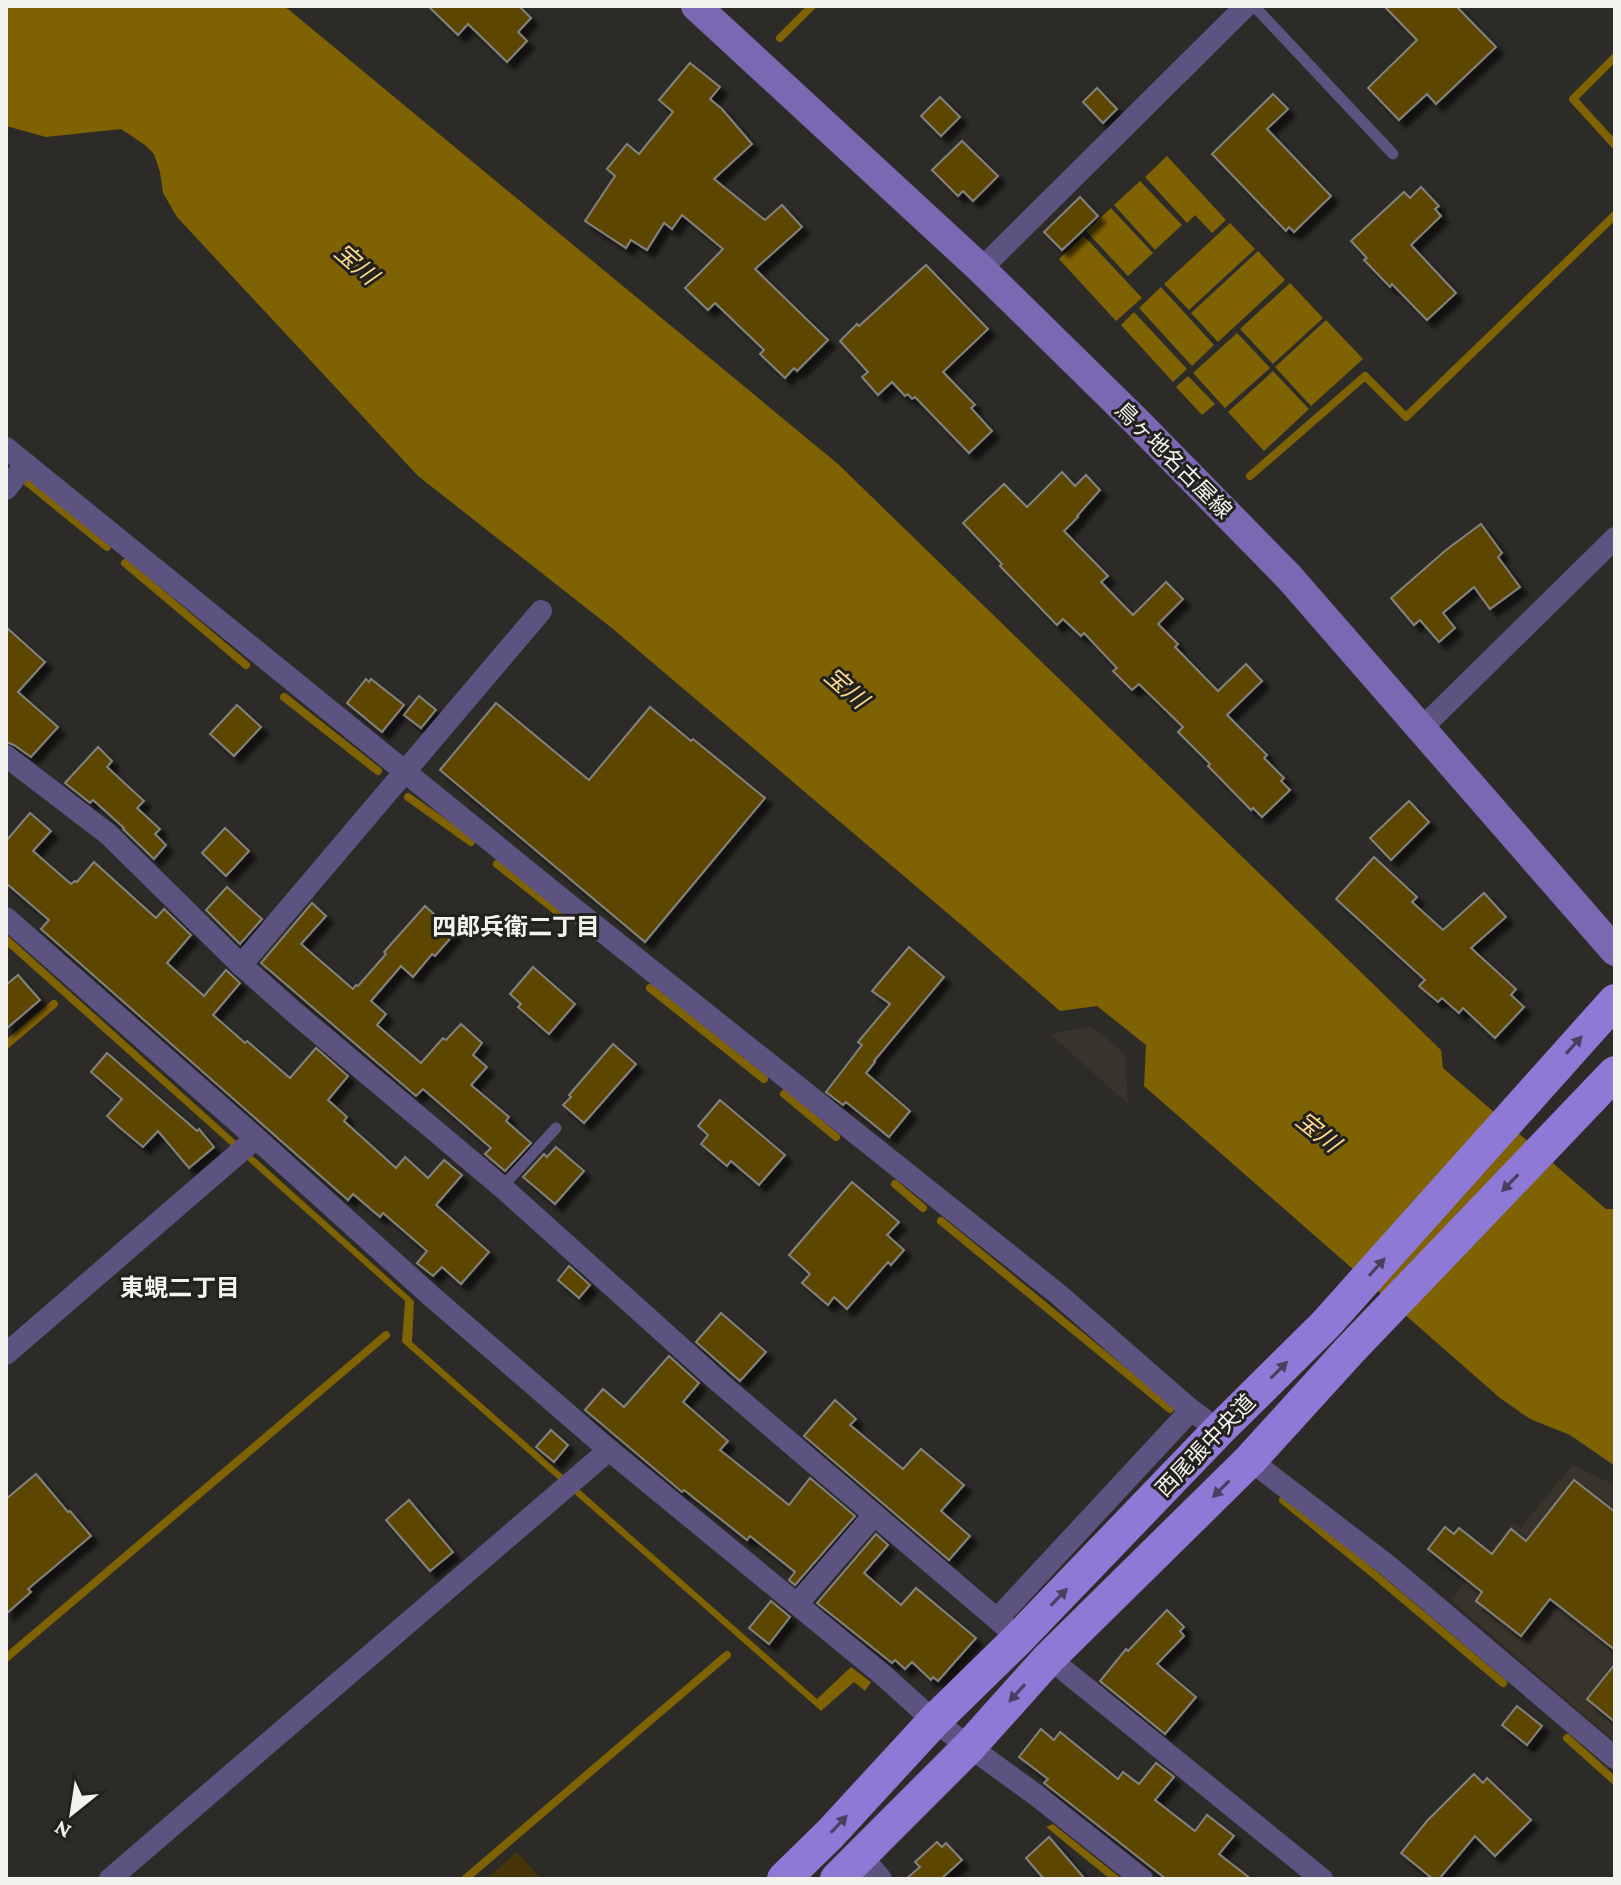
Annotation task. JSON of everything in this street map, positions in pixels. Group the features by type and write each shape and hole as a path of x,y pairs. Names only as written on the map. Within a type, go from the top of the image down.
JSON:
{"main road":[{"name":"鳥ヶ地名古屋線","path":"696,6 981,269 1289,577 1615,951"},
{"name":"西尾張中央道","path":"784,1879 934,1721 1008,1628 1219,1430 1325,1325 1615,1001"},
{"name":"西尾張中央道","path":"837,1879 870,1867 970,1746 1049,1658 1250,1460 1350,1350 1615,1073"}],"street":[{"path":"981,269 1246,6"},
{"path":"6,448 580,914 1058,1294 1191,1410 1219,1430"},
{"path":"6,489 26,464"},
{"path":"1422,728 1615,538"},
{"path":"241,965 541,611"},
{"path":"6,756 108,834 241,965 294,1012 502,1187 719,1382 1008,1628 1191,1410"},
{"path":"6,918 246,1147 430,1295 609,1450 883,1675 934,1721 1142,1879"},
{"path":"6,1354 246,1147"},
{"path":"110,1879 609,1450"},
{"path":"1250,1460 1387,1565 1615,1758"},
{"path":"797,1604 874,1515"},
{"path":"1049,1658 1322,1879"}],"lane":[{"path":"1254,6 1393,154"},
{"path":"502,1187 556,1128"}],"shaded area":[{"path":"1091,1026 1125,1054 1128,1104 1050,1034"},
{"path":"1572,1465 1615,1485 1615,1742 1451,1600 1513,1523 1521,1528"},
{"path":"517,1852 541,1879 486,1879"}],"water":[{"name":"宝川","path":"6,6 282,6 288,9 838,464 1441,1050 1443,1068 1606,1209 1615,1209 1615,1466 1570,1435 1530,1419 1500,1398 1144,1086 1146,1045 1097,1006 1060,1011 613,629 418,476 177,217 163,193 154,154 145,145 121,129 46,137 6,126"},
{"path":"1167,156 1226,220 1212,233 1195,215 1187,223 1145,177"},
{"path":"1140,181 1182,225 1155,250 1114,205"},
{"path":"1111,208 1153,253 1128,276 1086,231"},
{"path":"1230,223 1255,249 1189,310 1164,284"},
{"path":"1084,236 1142,298 1116,321 1059,259"},
{"path":"1258,251 1285,280 1218,342 1191,313"},
{"path":"1290,283 1323,318 1273,364 1240,329"},
{"path":"1161,287 1214,345 1192,366 1139,308"},
{"path":"1134,312 1187,369 1173,382 1121,325"},
{"path":"1326,320 1363,359 1311,406 1275,367"},
{"path":"1237,333 1270,368 1225,408 1193,373"},
{"path":"1273,371 1309,409 1264,451 1228,412"},
{"path":"1188,376 1215,404 1202,415 1176,387"},
{"path":"6,934 414,1301 412,1342 817,1699 851,1667 871,1682 865,1691 854,1682 821,1711 402,1342 405,1301 6,945"},
{"path":"1053,1824 1122,1879 1110,1879 1046,1827"}],"building":[{"path":"428,6 519,6 531,18 518,32 527,41 507,62 468,24 458,35"},
{"path":"1384,6 1456,6 1496,47 1436,104 1427,94 1399,120 1368,88 1417,40"},
{"path":"690,63 720,87 710,99 752,144 714,179 765,220 782,205 802,227 755,269 828,340 797,371 794,368 785,378 760,354 764,350 715,303 708,310 685,288 723,249 682,215 672,229 664,223 647,250 631,240 626,248 585,221 615,176 607,169 627,144 639,154 673,112 659,100"},
{"path":"1097,88 1117,109 1103,123 1083,102"},
{"path":"1273,94 1288,109 1267,129 1331,196 1294,232 1289,227 1286,231 1212,154"},
{"path":"940,97 960,117 941,136 921,116"},
{"path":"962,141 998,176 973,201 963,191 958,196 932,170"},
{"path":"1421,187 1439,206 1435,209 1441,216 1411,245 1456,293 1427,320 1364,260 1367,258 1351,241 1404,192 1410,198"},
{"path":"1080,197 1098,216 1062,250 1044,232"},
{"path":"926,265 988,329 943,372 975,405 971,408 992,431 969,453 915,397 905,396 892,382 878,395 862,377 868,372 840,341"},
{"path":"1062,472 1075,486 1086,475 1100,490 1064,531 1108,576 1101,582 1133,615 1166,582 1183,599 1158,624 1178,644 1175,647 1218,691 1246,664 1262,681 1227,715 1267,755 1264,758 1284,778 1281,781 1290,790 1262,817 1253,808 1251,810 1178,732 1183,727 1139,684 1132,690 1113,671 1117,668 1084,633 1081,636 1063,619 1057,625 963,523 1004,484 1027,507"},
{"path":"1481,524 1502,553 1498,557 1520,587 1490,609 1474,587 1443,613 1455,628 1439,642 1420,620 1414,625 1391,598"},
{"path":"6,627 45,662 18,692 58,727 31,757 6,742"},
{"path":"366,679 369,682 371,679 404,705 382,732 347,703"},
{"path":"419,696 436,710 421,728 404,715"},
{"path":"496,703 589,780 650,707 765,798 645,942 440,770"},
{"path":"237,705 261,727 234,756 210,734"},
{"path":"98,747 112,761 107,767 144,801 137,808 160,829 155,834 166,845 154,859 93,800 90,803 65,783"},
{"path":"1409,801 1429,822 1391,860 1370,838"},
{"path":"30,813 51,831 33,851 71,884 77,882 94,862 156,918 164,909 191,935 167,963 204,996 226,970 240,983 213,1015 245,1043 247,1041 290,1078 316,1048 348,1076 328,1100 347,1117 344,1121 396,1168 405,1157 428,1178 444,1160 462,1175 436,1205 489,1252 461,1284 442,1267 433,1276 417,1263 427,1251 383,1213 380,1217 353,1194 348,1200 41,929 49,920 6,883 6,841"},
{"path":"225,828 249,851 226,876 202,853"},
{"path":"1374,857 1417,897 1412,902 1443,930 1484,893 1506,917 1471,948 1516,989 1511,995 1524,1007 1495,1038 1463,1008 1459,1013 1442,998 1438,1002 1419,986 1425,980 1336,899"},
{"path":"227,887 262,919 240,944 206,910"},
{"path":"312,903 326,916 301,944 353,989 425,906 455,933 413,977 401,966 371,1001 386,1014 377,1025 421,1063 443,1038 446,1040 461,1024 482,1043 473,1055 487,1067 471,1085 509,1117 506,1121 531,1143 505,1171 485,1154 491,1148 423,1089 416,1096 261,963"},
{"path":"909,947 944,977 866,1073 910,1111 889,1137 846,1102 843,1105 826,1092 862,1045 858,1042 890,1004 872,991"},
{"path":"533,967 575,1004 549,1034 518,1007 521,1004 510,994"},
{"path":"18,975 40,1000 6,1029 6,985"},
{"path":"613,1044 636,1064 584,1123 563,1105"},
{"path":"107,1053 197,1131 199,1129 214,1147 189,1168 158,1131 143,1147 119,1127 107,1116 122,1099 91,1072"},
{"path":"720,1100 785,1155 759,1185 731,1161 727,1166 701,1144 708,1135 698,1126"},
{"path":"556,1147 584,1171 555,1204 523,1177 544,1154 547,1157"},
{"path":"852,1182 899,1222 887,1235 904,1250 891,1265 888,1262 847,1309 834,1297 828,1305 802,1283 810,1274 789,1255"},
{"path":"569,1266 590,1285 579,1298 558,1280"},
{"path":"721,1313 766,1352 740,1381 696,1342"},
{"path":"669,1356 699,1383 683,1402 728,1441 720,1450 789,1505 810,1478 855,1516 795,1585 789,1580 795,1572 750,1536 747,1540 684,1490 682,1492 585,1410 603,1389 624,1407"},
{"path":"835,1400 856,1419 850,1425 903,1469 921,1449 964,1485 941,1511 970,1536 949,1560 804,1436"},
{"path":"551,1430 568,1445 554,1462 536,1447"},
{"path":"36,1474 91,1536 28,1589 31,1592 6,1614 6,1499"},
{"path":"1574,1480 1615,1512 1615,1650 1550,1599 1521,1636 1476,1601 1482,1592 1428,1549 1445,1527 1454,1534 1459,1528 1492,1554 1511,1529 1526,1541"},
{"path":"409,1500 453,1552 430,1571 386,1520"},
{"path":"876,1534 888,1545 864,1573 901,1605 916,1588 976,1638 938,1681 933,1677 931,1680 912,1662 905,1669 895,1660 892,1663 817,1603"},
{"path":"771,1601 790,1617 769,1644 749,1628"},
{"path":"1167,1610 1184,1627 1180,1631 1184,1636 1157,1664 1196,1697 1165,1734 1100,1681 1126,1649 1128,1651"},
{"path":"1615,1664 1615,1722 1587,1699"},
{"path":"1517,1706 1542,1726 1527,1745 1502,1725"},
{"path":"1041,1729 1054,1740 1060,1732 1118,1779 1123,1772 1139,1784 1156,1763 1174,1777 1155,1800 1195,1831 1207,1815 1234,1836 1219,1854 1251,1879 1166,1879 1044,1783 1048,1779 1019,1757"},
{"path":"1474,1774 1483,1783 1487,1778 1531,1820 1495,1856 1475,1836 1439,1879 1433,1879 1401,1853 1427,1821"},
{"path":"1049,1837 1085,1879 1044,1879 1026,1858"},
{"path":"937,1842 942,1847 946,1843 962,1860 941,1879 906,1879 920,1867 915,1862"}],"waterway":[{"path":"780,38 812,6"},
{"path":"1615,57 1573,99 1615,145"},
{"path":"1250,476 1365,376 1406,417 1615,215"},
{"path":"27,482 107,547"},
{"path":"125,563 246,665"},
{"path":"284,697 378,771"},
{"path":"408,797 471,842"},
{"path":"497,864 568,920"},
{"path":"650,988 764,1079"},
{"path":"6,1045 54,1004"},
{"path":"784,1094 836,1137"},
{"path":"895,1184 923,1208"},
{"path":"941,1221 1170,1409"},
{"path":"6,1658 386,1335"},
{"path":"1283,1500 1503,1683"},
{"path":"465,1879 727,1655"},
{"path":"1567,1738 1615,1781"}],"district":[{"name":"四郎兵衛二丁目","path":"516,927"},
{"name":"東蜆二丁目","path":"180,1288"}]}
